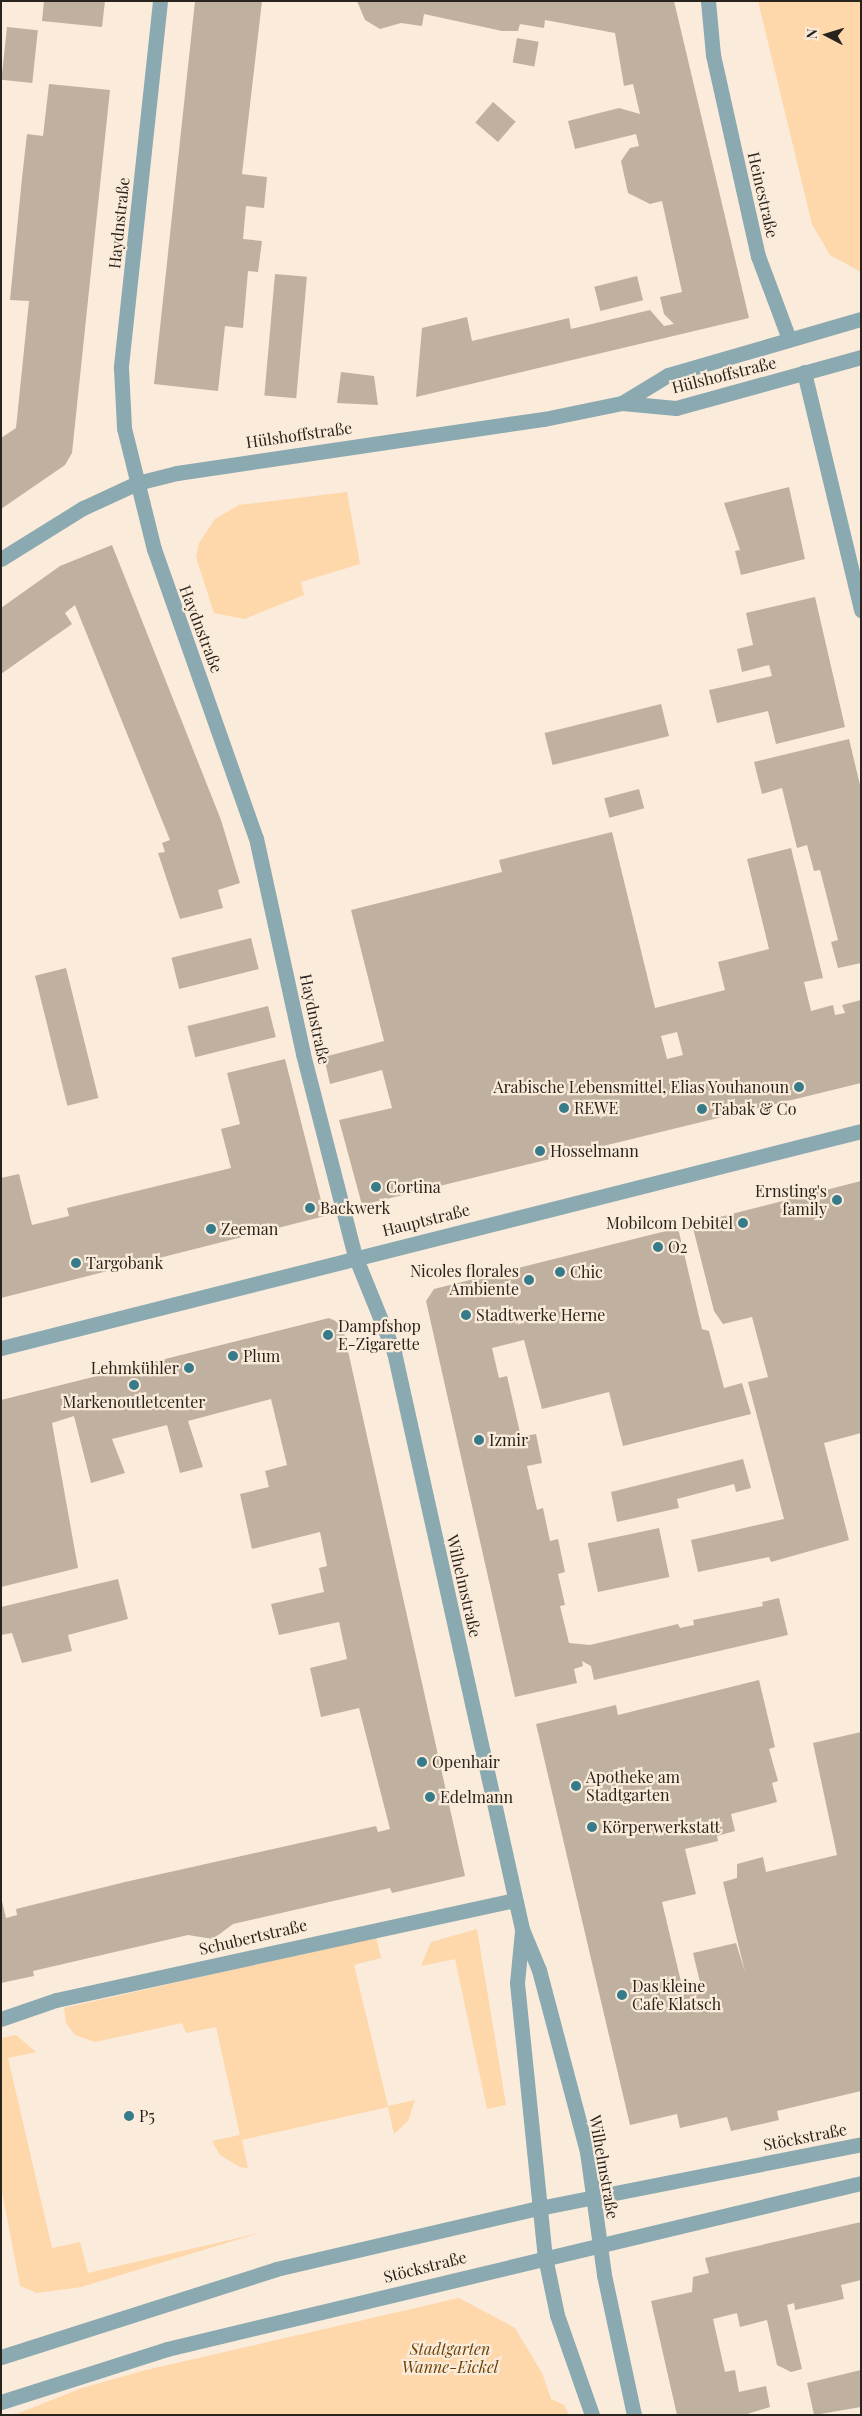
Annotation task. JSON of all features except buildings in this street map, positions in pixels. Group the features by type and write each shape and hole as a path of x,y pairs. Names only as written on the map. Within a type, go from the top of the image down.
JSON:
{"street":[{"name":"Haydnstraße","path":"160,1 121,368 120,400 137,483 161,573 256,838 333,1174 355,1256"},
{"name":"Heinestraße","path":"708,1 713,55 758,256 789,339"},
{"name":"Hülshoffstraße","path":"622,403 668,375 861,320"},
{"name":"Hülshoffstraße","path":"1,559 83,508 137,483 228,463 544,419 622,403 676,408 861,357"},
{"path":"804,372 861,610"},
{"name":"Hauptstraße","path":"1,1348 355,1256 861,1131"},
{"name":"Wilhelmstraße","path":"355,1256 394,1352 522,1929 539,1970 586,2152 600,2243 634,2415"},
{"name":"Schubertstraße","path":"1,2019 24,2014 56,2000 516,1900"},
{"name":"Wilhelmstraße","path":"522,1929 517,1982 545,2257 557,2315 592,2415"},
{"name":"Stöckstraße","path":"1,2357 276,2269 539,2208 861,2144"},
{"name":"Stöckstraße","path":"1,2402 166,2349 600,2243 861,2183"}],"green space":[{"path":"758,1 861,1 861,272 830,255 812,224"},
{"path":"347,492 360,564 301,582 304,595 244,619 214,613 196,557 199,543 215,519 239,505"},
{"path":"477,1929 506,2105 487,2109 455,1959 421,1966 431,1942"},
{"path":"376,1937 381,1958 354,1965 388,2106 415,2100 408,2121 394,2134 388,2107 242,2140 248,2168 240,2167 220,2155 212,2141 240,2135 216,2027 186,2033 182,2023 95,2042 75,2035 66,2023 64,2008"},
{"path":"16,2035 36,2052 8,2058 52,2248 80,2242 88,2273 259,2233 81,2287 37,2293 20,2286 1,2186 1,2038"},
{"name":"Stadtgarten Wanne-Eickel","path":"459,2298 515,2328 542,2373 551,2399 564,2405 569,2415 14,2415 82,2388 146,2370"}],"place":[{"name":"Arabische Lebensmittel, Elias Youhanoun","path":"799,1087"},
{"name":"REWE","path":"564,1108"},
{"name":"Tabak & Co","path":"702,1109"},
{"name":"Hosselmann","path":"540,1151"},
{"name":"Cortina","path":"376,1187"},
{"name":"Ernsting's family","path":"837,1200"},
{"name":"Backwerk","path":"310,1208"},
{"name":"Mobilcom Debitel","path":"743,1223"},
{"name":"Zeeman","path":"211,1229"},
{"name":"O2","path":"658,1247"},
{"name":"Targobank","path":"76,1263"},
{"name":"Chic","path":"560,1272"},
{"name":"Nicoles florales Ambiente","path":"529,1280"},
{"name":"Stadtwerke Herne","path":"466,1315"},
{"name":"Dampfshop E-Zigarette","path":"328,1335"},
{"name":"Plum","path":"233,1356"},
{"name":"Lehmkühler","path":"189,1368"},
{"name":"Markenoutletcenter","path":"134,1385"},
{"name":"Izmir","path":"479,1440"},
{"name":"Openhair","path":"422,1762"},
{"name":"Apotheke am Stadtgarten","path":"576,1786"},
{"name":"Edelmann","path":"430,1797"},
{"name":"Körperwerkstatt","path":"592,1827"},
{"name":"Das kleine Cafe Klatsch","path":"622,1995"},
{"name":"P5","path":"129,2116"}]}
